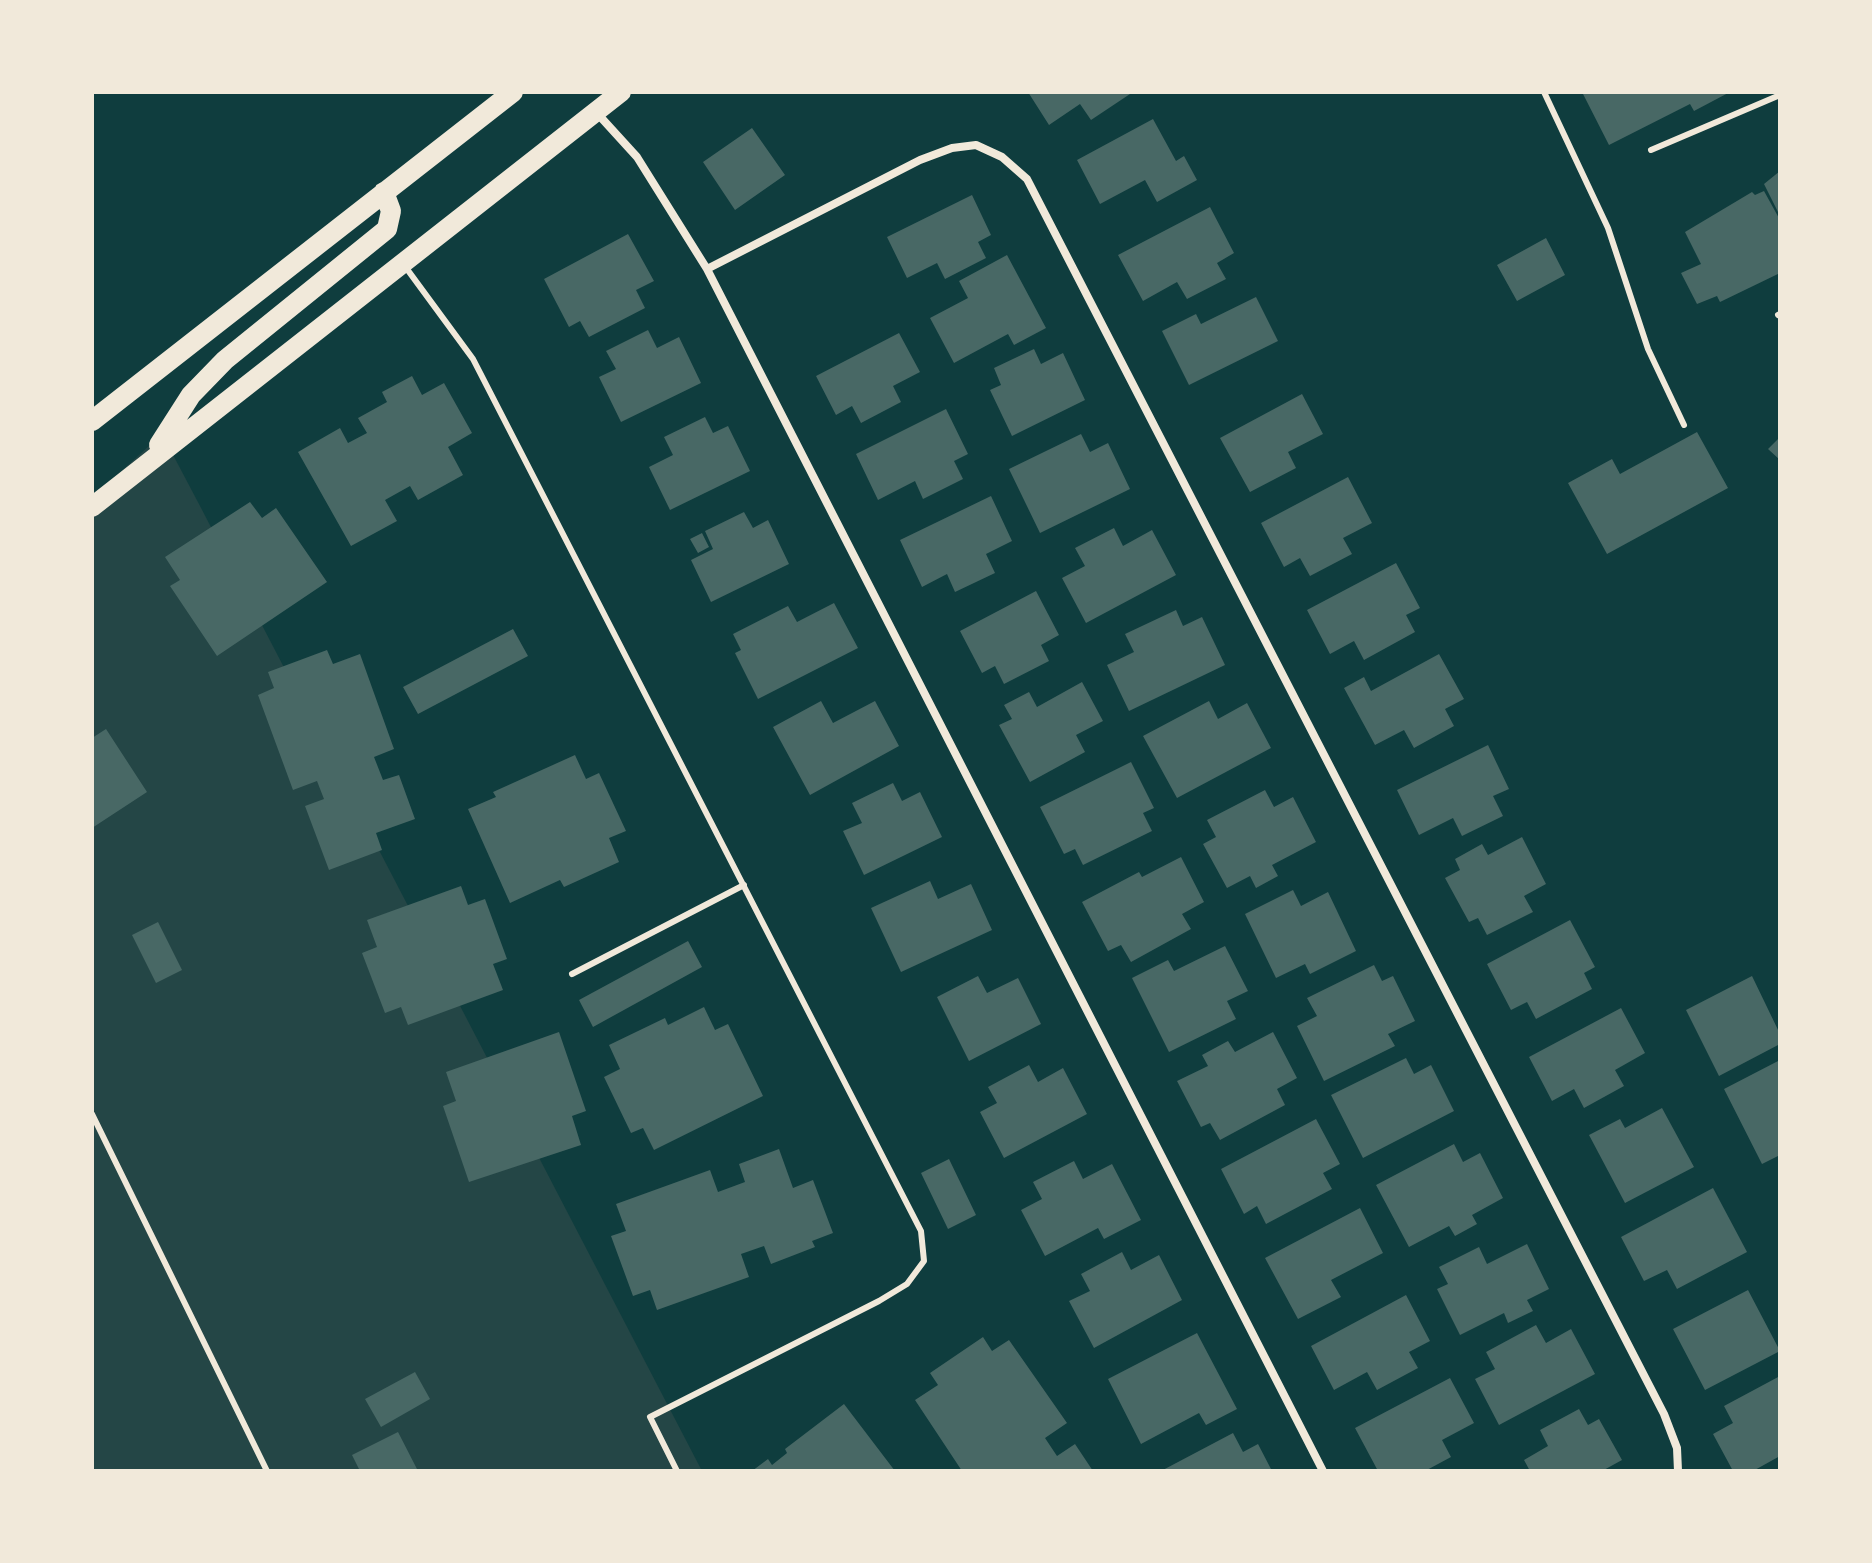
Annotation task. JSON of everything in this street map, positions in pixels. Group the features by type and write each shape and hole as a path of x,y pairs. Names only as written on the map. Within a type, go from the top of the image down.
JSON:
{"main road":[{"path":"92,421 513,92"},
{"path":"92,507 621,92"},
{"path":"148,462 191,395 225,360 387,229 391,211 384,192"}],"street":[{"path":"596,111 637,157 707,269 1323,1471"},
{"path":"707,269 920,160 952,148 976,145 1002,157 1027,179 1664,1414 1677,1448 1678,1471"}],"lane":[{"path":"1544,92 1608,228 1648,349 1684,425"},
{"path":"1651,150 1780,95"},
{"path":"402,262 473,359 921,1231 924,1261 907,1284 650,1417 677,1471"},
{"path":"572,974 744,885"},
{"path":"92,1114 267,1471"}],"shaded area":[{"path":"162,434 702,1471 92,1471 92,498"}],"building":[{"path":"1028,92 1133,92 1091,120 1080,104 1049,125"},
{"path":"1582,92 1730,92 1694,111 1690,104 1609,145"},
{"path":"1153,119 1176,161 1184,156 1197,180 1157,202 1145,180 1100,204 1077,160"},
{"path":"752,128 785,175 735,210 703,162"},
{"path":"1780,171 1780,216 1764,184"},
{"path":"1764,191 1780,220 1780,273 1720,302 1717,296 1697,304 1681,273 1701,264 1685,232 1752,192 1755,195"},
{"path":"972,195 991,235 978,242 986,258 945,279 937,263 907,278 887,237"},
{"path":"1210,207 1234,253 1217,263 1226,279 1187,299 1177,282 1143,301 1118,255"},
{"path":"628,234 654,281 636,290 645,308 589,337 580,321 569,327 544,279"},
{"path":"1546,238 1565,275 1517,301 1497,265"},
{"path":"1007,255 1046,328 1014,345 1008,334 954,363 930,318 968,298 959,281"},
{"path":"1256,297 1278,341 1189,385 1162,331 1196,314 1201,324"},
{"path":"648,330 657,348 679,337 701,383 621,422 599,377 616,369 606,351"},
{"path":"899,333 920,372 893,386 901,402 861,423 852,406 836,415 816,376"},
{"path":"1034,349 1041,364 1063,353 1085,400 1012,436 990,390 1001,385 994,368"},
{"path":"412,376 422,395 444,383 472,433 448,447 463,475 418,500 410,486 385,500 397,521 351,546 298,452 340,428 348,443 367,433 358,418 387,402 382,392"},
{"path":"1302,394 1323,434 1288,452 1296,468 1250,492 1220,438"},
{"path":"946,409 968,454 954,461 963,479 923,499 915,481 878,500 856,454"},
{"path":"705,417 713,433 728,426 750,471 670,510 649,467 673,455 664,437"},
{"path":"1697,432 1728,488 1607,554 1568,483 1612,459 1620,474"},
{"path":"1081,434 1090,452 1108,443 1130,489 1040,533 1009,469"},
{"path":"1780,437 1780,460 1768,449"},
{"path":"1348,477 1372,523 1343,538 1352,554 1310,576 1300,558 1284,567 1261,523"},
{"path":"991,496 1012,541 986,554 995,573 955,592 947,574 922,587 900,540"},
{"path":"250,502 262,518 276,508 327,582 217,656 170,586 180,580 165,557"},
{"path":"744,512 753,528 768,520 789,564 711,602 691,560 713,549 705,531"},
{"path":"1114,528 1123,546 1152,530 1176,575 1086,623 1062,578 1085,566 1075,548"},
{"path":"702,533 709,547 698,553 690,539"},
{"path":"1396,563 1420,608 1406,615 1415,632 1364,660 1354,641 1330,654 1307,610"},
{"path":"1036,591 1059,635 1041,645 1049,661 1004,684 995,666 982,673 960,631"},
{"path":"834,603 858,648 758,699 735,653 741,650 733,634 788,606 797,622"},
{"path":"1176,610 1183,626 1202,617 1225,665 1129,711 1107,665 1134,652 1125,634"},
{"path":"513,629 528,656 418,714 403,687"},
{"path":"327,650 333,664 360,654 394,749 374,757 383,780 399,775 415,819 376,833 382,850 329,870 305,806 324,799 317,781 293,790 258,695 274,688 268,672"},
{"path":"1439,654 1464,699 1445,709 1454,726 1414,748 1404,730 1375,745 1344,688 1364,677 1371,691"},
{"path":"1082,682 1103,721 1076,735 1085,752 1030,782 999,725 1012,719 1004,705 1029,692 1037,707"},
{"path":"821,701 833,723 875,701 899,746 810,795 773,727"},
{"path":"1209,701 1218,719 1247,703 1271,748 1177,798 1143,736"},
{"path":"106,729 147,792 92,828 92,738"},
{"path":"1488,745 1509,789 1493,796 1503,816 1462,836 1453,818 1419,835 1397,790"},
{"path":"575,755 586,779 599,773 626,831 609,838 619,862 564,887 560,880 510,903 468,809 496,797 493,792"},
{"path":"1131,762 1154,808 1143,813 1152,831 1083,865 1075,849 1064,854 1040,807"},
{"path":"893,783 902,801 920,792 942,837 864,875 843,831 862,823 852,803"},
{"path":"1265,790 1274,807 1293,797 1316,842 1272,865 1278,876 1256,888 1250,876 1227,888 1203,844 1216,837 1207,820"},
{"path":"1522,837 1546,884 1524,896 1533,912 1487,935 1478,918 1469,922 1445,878 1460,870 1455,859 1482,844 1488,855"},
{"path":"1181,857 1204,902 1182,914 1191,929 1131,962 1121,945 1108,951 1082,902 1139,872 1142,877"},
{"path":"930,881 938,899 971,884 992,930 901,972 871,908"},
{"path":"461,886 468,905 485,899 507,959 493,964 503,990 408,1025 401,1007 385,1013 362,953 377,947 367,920"},
{"path":"1293,890 1301,906 1328,892 1356,951 1310,974 1305,964 1276,978 1245,914"},
{"path":"1570,920 1595,967 1584,973 1592,989 1536,1019 1527,1002 1511,1010 1487,964"},
{"path":"158,922 182,970 156,983 132,935"},
{"path":"688,941 702,967 593,1027 579,1000"},
{"path":"1225,946 1248,991 1227,1001 1236,1019 1169,1052 1132,978 1168,960 1174,971"},
{"path":"1374,965 1382,981 1393,976 1415,1021 1388,1034 1395,1046 1324,1081 1297,1026 1317,1016 1307,998"},
{"path":"978,976 987,993 1018,978 1041,1024 969,1061 937,997"},
{"path":"1752,976 1780,1034 1780,1044 1719,1076 1686,1010"},
{"path":"704,1007 715,1030 728,1024 763,1096 654,1150 643,1128 631,1133 604,1077 620,1069 609,1045 665,1018 668,1025"},
{"path":"1621,1008 1645,1053 1615,1070 1624,1086 1584,1108 1574,1089 1552,1101 1529,1057"},
{"path":"559,1032 586,1111 572,1116 581,1145 469,1182 443,1106 456,1101 446,1072"},
{"path":"1273,1032 1297,1078 1277,1089 1285,1105 1220,1140 1210,1123 1201,1127 1177,1081 1208,1066 1202,1055 1228,1041 1235,1052"},
{"path":"1406,1058 1414,1074 1431,1065 1454,1111 1363,1158 1331,1095"},
{"path":"1780,1060 1780,1155 1762,1164 1724,1089"},
{"path":"1029,1065 1038,1082 1063,1068 1087,1114 1004,1158 980,1112 997,1103 988,1087"},
{"path":"1662,1108 1694,1167 1625,1203 1589,1135 1620,1119 1625,1128"},
{"path":"1316,1119 1340,1164 1323,1173 1332,1189 1266,1224 1257,1206 1244,1214 1221,1169"},
{"path":"1454,1144 1463,1162 1480,1153 1503,1198 1472,1215 1477,1224 1455,1236 1449,1226 1409,1247 1376,1185"},
{"path":"779,1149 793,1188 813,1180 833,1233 812,1241 815,1247 771,1264 764,1246 741,1254 749,1277 657,1310 650,1290 633,1296 611,1236 626,1231 616,1204 710,1170 718,1192 745,1182 739,1164"},
{"path":"949,1159 976,1215 948,1229 921,1173"},
{"path":"1074,1161 1083,1179 1112,1164 1141,1220 1104,1239 1098,1228 1045,1256 1021,1210 1042,1199 1033,1182"},
{"path":"1713,1188 1747,1252 1677,1289 1667,1270 1644,1281 1621,1237"},
{"path":"1360,1208 1383,1253 1331,1280 1341,1297 1298,1319 1265,1258"},
{"path":"1527,1244 1549,1289 1527,1300 1533,1311 1508,1323 1504,1313 1460,1335 1437,1289 1448,1284 1439,1267 1479,1247 1487,1264"},
{"path":"1122,1252 1131,1270 1159,1255 1182,1300 1094,1348 1069,1301 1090,1291 1081,1274"},
{"path":"1748,1290 1780,1351 1705,1390 1673,1329"},
{"path":"1406,1295 1430,1341 1409,1352 1418,1368 1377,1390 1367,1372 1334,1390 1311,1346"},
{"path":"1536,1325 1546,1343 1571,1329 1595,1374 1499,1425 1475,1379 1495,1369 1486,1352"},
{"path":"1197,1333 1237,1409 1206,1425 1199,1413 1141,1444 1108,1379"},
{"path":"983,1337 992,1351 1009,1340 1067,1423 1045,1438 1057,1456 1075,1444 1093,1471 962,1471 915,1400 938,1385 930,1373"},
{"path":"415,1372 430,1399 381,1427 365,1399"},
{"path":"1780,1376 1780,1456 1753,1471 1733,1471 1713,1434 1733,1423 1724,1406"},
{"path":"1450,1378 1474,1423 1442,1440 1451,1457 1425,1471 1378,1471 1355,1428"},
{"path":"844,1404 895,1471 752,1471 768,1459 772,1465 787,1453 785,1449"},
{"path":"1579,1409 1588,1425 1599,1419 1622,1460 1602,1471 1530,1471 1524,1460 1548,1446 1540,1430"},
{"path":"398,1432 418,1471 360,1471 352,1455"},
{"path":"1233,1433 1243,1452 1258,1444 1272,1471 1161,1471"}]}
